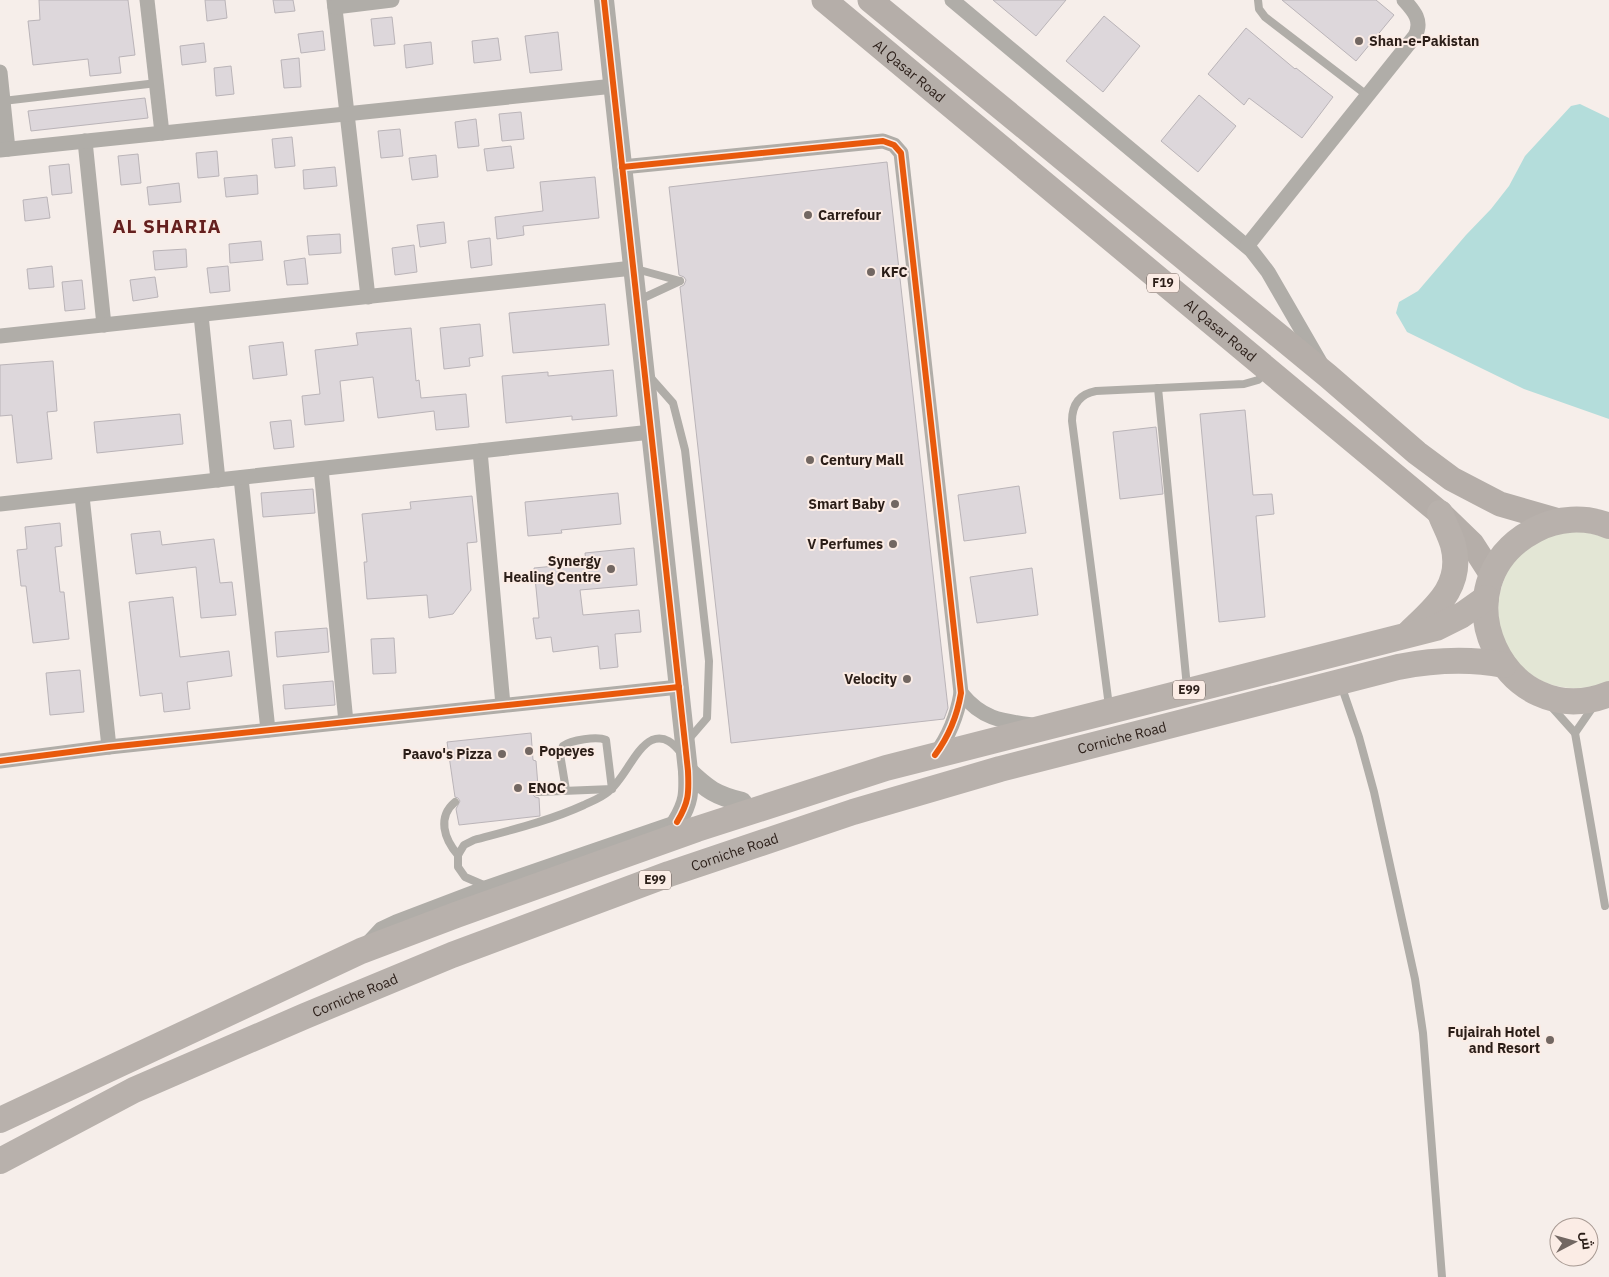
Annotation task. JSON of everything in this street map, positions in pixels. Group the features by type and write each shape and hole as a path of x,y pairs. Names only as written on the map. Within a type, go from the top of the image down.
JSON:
{"highway":[{"path":"1406,635 1440,604 1451,584 1454,572 1453,545 1440,513"},
{"path":"1606,695 1586,700 1569,701 1553,698 1525,685 1504,665 1494,650 1488,633 1486,616 1489,587 1501,560 1519,540 1542,526 1559,521 1591,521 1609,526"},
{"name":"E99","path":"0,1120 361,951 456,915 696,830 886,768 1406,635 1449,622 1462,615 1489,587"},
{"name":"Corniche Road","path":"0,1161 134,1090 452,955 669,874 853,812 1000,769 1398,667 1433,661 1469,660 1504,665"}],"main road":[{"name":"Al Qasar Road","path":"824,0 1440,513 1472,544 1484,560 1489,587"},
{"name":"F19","path":"870,0 1328,376 1417,453 1452,479 1500,504 1559,521"}],"street":[{"path":"147,0 162,133"},
{"path":"368,297 335,3 392,0"},
{"path":"604,0 686,744 689,791 686,808 677,822"},
{"path":"952,0 1247,246 1268,272 1328,376"},
{"path":"1247,246 1418,31 1418,20 1413,9 1404,0"},
{"path":"0,72 3,101 4,150 614,86"},
{"path":"85,141 104,325"},
{"path":"622,167 883,141 894,145 901,153 947,639 961,693 950,732 935,755"},
{"path":"0,336 633,268"},
{"path":"201,315 218,480"},
{"path":"0,504 651,432"},
{"path":"480,451 503,705"},
{"path":"322,469 346,722"},
{"path":"241,478 268,730"},
{"path":"82,496 108,747"},
{"path":"0,761 108,747 679,686"},
{"path":"961,693 974,707 990,717 1008,722 1045,727"},
{"path":"361,951 381,929 488,887 677,822 742,802 886,768"},
{"path":"688,770 703,785 719,796 742,802"}],"lane":[{"path":"1258,0 1259,9 1265,17 1368,96"},
{"path":"3,101 157,83"},
{"path":"633,268 680,281 637,301"},
{"path":"645,370 673,404 685,450 710,661 707,718 686,744"},
{"path":"1110,710 1072,412 1075,404 1080,397 1088,393 1244,384 1258,380 1269,370"},
{"path":"1158,388 1187,691"},
{"path":"1339,681 1370,774 1415,979 1423,1033 1442,1277"},
{"path":"1537,692 1575,733 1605,906"},
{"path":"1575,733 1585,717 1606,695"},
{"path":"566,790 560,754 563,746 572,741 601,738 607,742 612,789"},
{"path":"488,887 465,876 458,867 458,855 464,845 474,840 560,815 600,797 619,782 646,744 653,740 664,738 674,744 681,752 688,770"},
{"path":"538,792 612,789"},
{"path":"455,802 444,816 444,824 448,841 458,855"}],"green space":[{"path":"1581,531 1609,538 1609,681 1580,688 1554,685 1531,675 1514,657 1502,636 1498,611 1502,584 1516,558 1547,536"}],"water":[{"path":"1580,104 1609,118 1609,419 1524,389 1407,332 1396,313 1399,302 1418,291 1491,209 1509,186 1525,156 1571,106"}],"building":[{"path":"39,0 128,0 135,55 119,57 121,73 90,76 88,59 33,65 28,21 40,20"},
{"path":"205,0 225,0 227,18 207,21"},
{"path":"273,0 293,0 295,11 275,13"},
{"path":"993,0 1066,0 1036,36"},
{"path":"1282,0 1376,0 1394,15 1356,61"},
{"path":"1104,16 1140,46 1103,92 1066,61"},
{"path":"392,17 395,44 374,46 371,19"},
{"path":"1246,28 1295,69 1333,97 1302,138 1249,98 1244,105 1208,74"},
{"path":"323,31 325,50 301,53 298,34"},
{"path":"558,32 562,70 530,73 525,36"},
{"path":"498,38 501,60 474,63 472,41"},
{"path":"431,42 433,64 406,68 404,45"},
{"path":"204,43 206,62 182,65 180,46"},
{"path":"299,58 301,87 284,88 281,60"},
{"path":"231,66 234,94 216,96 214,68"},
{"path":"1199,95 1236,126 1198,172 1161,141"},
{"path":"145,98 148,118 31,131 28,111"},
{"path":"521,112 524,139 502,141 499,114"},
{"path":"476,119 479,146 458,148 455,122"},
{"path":"400,129 403,156 381,158 378,131"},
{"path":"292,137 295,166 275,168 272,139"},
{"path":"511,146 514,168 487,171 484,149"},
{"path":"217,151 219,176 198,178 196,153"},
{"path":"138,154 141,183 121,185 118,156"},
{"path":"436,155 438,177 412,180 409,158"},
{"name":"Century Mall","path":"887,162 948,708 944,719 731,743 680,287 684,285 686,280 679,275 669,187"},
{"path":"69,164 72,193 52,195 49,166"},
{"path":"335,167 337,186 304,189 303,170"},
{"path":"257,175 258,194 226,197 224,178"},
{"path":"595,177 599,218 523,226 524,235 497,239 495,217 543,211 540,182"},
{"path":"179,183 181,202 149,205 147,187"},
{"path":"47,197 50,218 25,221 23,200"},
{"path":"444,222 446,243 420,247 417,225"},
{"path":"340,234 341,253 309,255 307,236"},
{"path":"490,238 492,265 471,268 468,241"},
{"path":"261,241 263,260 230,263 229,244"},
{"path":"414,245 417,272 395,275 392,248"},
{"path":"186,249 187,267 155,270 153,251"},
{"path":"305,258 308,284 287,285 284,261"},
{"path":"52,266 54,287 29,289 27,269"},
{"path":"228,266 230,291 210,293 207,268"},
{"path":"155,277 158,297 133,301 130,280"},
{"path":"82,280 85,309 65,311 62,282"},
{"path":"605,304 609,345 513,353 509,313"},
{"path":"480,324 483,356 469,358 470,366 444,369 440,328"},
{"path":"411,328 416,381 419,380 421,398 466,394 469,427 436,430 434,411 378,418 373,377 340,381 344,421 305,425 302,396 320,394 315,350 358,345 356,333"},
{"path":"283,342 287,375 253,379 249,346"},
{"path":"53,361 57,411 47,412 52,459 17,463 12,415 0,416 0,365"},
{"path":"613,370 617,416 572,420 572,416 506,423 502,376 548,372 548,376"},
{"path":"1245,410 1253,495 1272,494 1274,514 1256,516 1265,617 1219,622 1200,414"},
{"path":"180,414 183,444 97,453 94,422"},
{"path":"291,420 294,447 274,449 270,422"},
{"path":"1156,427 1163,494 1120,499 1113,432"},
{"path":"1019,486 1026,533 964,541 958,495"},
{"path":"313,489 315,513 263,517 261,493"},
{"path":"618,493 621,524 561,530 562,533 528,536 525,502"},
{"path":"472,496 477,542 467,543 471,590 453,614 429,618 427,595 367,599 364,562 367,562 362,514 411,509 410,502"},
{"path":"60,523 62,546 55,547 60,592 64,592 69,639 33,643 26,586 21,586 17,550 27,549 25,527"},
{"path":"160,531 162,545 214,539 220,583 232,582 236,615 201,618 196,567 136,574 131,534"},
{"path":"634,548 637,585 580,590 583,615 639,610 641,632 615,634 618,667 600,669 598,646 553,652 551,637 536,639 533,618 539,618 534,568 586,563 585,553"},
{"path":"1032,568 1038,615 977,623 970,577"},
{"path":"173,597 180,657 229,651 232,676 187,682 190,709 164,712 162,693 140,696 129,602"},
{"path":"327,628 329,652 277,657 275,632"},
{"path":"394,638 396,673 373,674 371,639"},
{"path":"80,670 84,712 50,715 46,673"},
{"path":"333,681 335,705 285,709 283,685"},
{"path":"531,733 533,760 536,761 538,786 533,789 532,793 535,797 539,798 540,816 459,825 456,809 460,801 455,797 447,742"}],"cycle path":[{"path":"604,0 688,771 687,797 684,809 677,822"},
{"path":"622,167 883,141 894,145 901,153 961,693 952,726 935,755"},
{"path":"0,761 109,747 679,687"}],"place":[{"name":"Shan-e-Pakistan","path":"1359,41"},
{"name":"Carrefour","path":"808,215"},
{"name":"KFC","path":"871,272"},
{"name":"Century Mall","path":"810,460"},
{"name":"Smart Baby","path":"895,504"},
{"name":"V Perfumes","path":"893,544"},
{"name":"Synergy Healing Centre","path":"611,569"},
{"name":"Velocity","path":"907,679"},
{"name":"Popeyes","path":"529,751"},
{"name":"Paavo's Pizza","path":"502,754"},
{"name":"ENOC","path":"518,788"},
{"name":"Fujairah Hotel and Resort","path":"1550,1040"}],"district":[{"name":"AL SHARIA","path":"167,226"}]}
